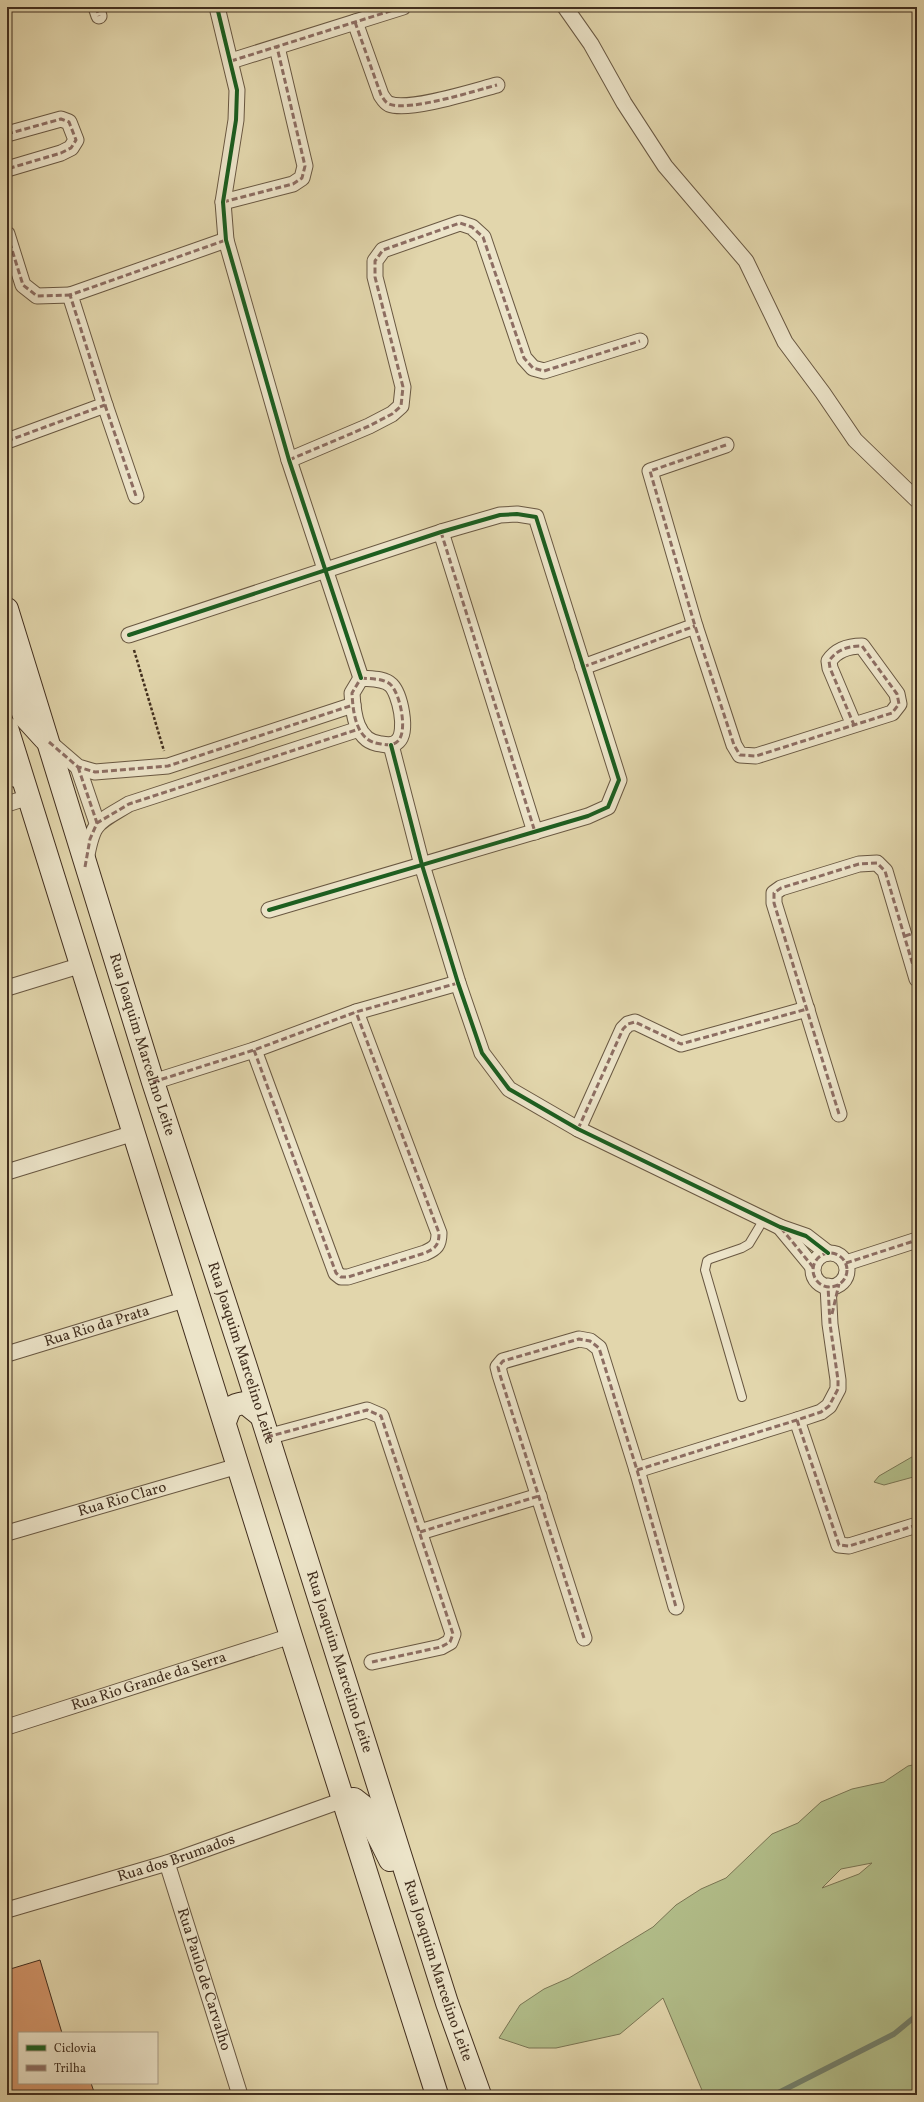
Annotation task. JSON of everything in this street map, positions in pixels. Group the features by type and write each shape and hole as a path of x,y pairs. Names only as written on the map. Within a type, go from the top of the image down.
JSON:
{"main road":[{"name":"Rua Joaquim Marcelino Leite","path":"7,609 49,742 85,867 153,1082 245,1364 447,2003 480,2095"},
{"path":"7,664 24,716 49,742"},
{"path":"7,728 20,788 41,833 63,868 94,969 100,976 109,978 120,974"},
{"path":"41,833 291,1636 437,2095"},
{"path":"210,1375 220,1376 229,1374 245,1364"},
{"path":"225,1422 229,1409 235,1404 245,1403 260,1415"},
{"path":"343,1800 354,1799 363,1806 394,1868 414,1900"}],"street":[{"path":"217,7 237,90 236,120 223,202 226,240 289,460 327,570 361,678 352,693 352,706 359,729 362,734 375,744 391,745 399,740 402,732 403,719 392,686 385,681 361,678"},
{"path":"231,61 403,7"},
{"path":"565,7 591,44 624,103 665,166 746,261 785,342 823,393 855,440 917,500"},
{"path":"355,22 380,95 389,104 402,106 444,99 496,85"},
{"path":"223,202 293,184 302,178 305,166 277,47"},
{"path":"7,134 62,119 69,122 76,140 71,148 61,153 7,169"},
{"path":"289,460 369,426 392,414 401,406 403,387 375,277 375,261 383,250 460,223 472,227 483,237 524,358 533,368 544,371 640,341"},
{"path":"7,234 23,285 37,296 70,295 226,240"},
{"path":"70,295 136,496"},
{"path":"7,441 105,405"},
{"path":"726,445 650,471 695,626 734,745 740,755 756,756 892,713 899,704 897,694 862,646 847,647 832,656 829,661 830,668 854,725"},
{"path":"129,634 441,532 500,515 516,514 536,517 619,780 608,807 588,816 268,910"},
{"path":"441,532 535,832"},
{"path":"583,667 695,626"},
{"path":"49,742 78,767 95,772 168,766 352,706"},
{"path":"85,867 90,839 97,823 129,804 359,729"},
{"path":"391,745 422,865 458,983 482,1053 509,1089 578,1129 780,1227 806,1236 828,1253 838,1255 846,1263 846,1275 834,1285 830,1324 838,1389 829,1406 821,1412 798,1420 637,1470"},
{"path":"78,767 97,823"},
{"path":"7,804 20,788"},
{"path":"839,1114 774,903 774,893 781,888 859,864 876,863 885,871 911,934 917,979"},
{"path":"7,988 82,965"},
{"path":"153,1082 254,1050 356,1012 458,983"},
{"path":"578,1129 623,1029 628,1024 635,1022 681,1044 806,1009"},
{"path":"254,1050 336,1273 341,1277 348,1278 425,1254 434,1249 439,1242 439,1233 356,1012"},
{"path":"7,1172 134,1133"},
{"path":"780,1227 813,1267"},
{"path":"846,1263 917,1240"},
{"path":"828,1253 818,1258 813,1267 813,1272 818,1282 834,1285"},
{"name":"Rua Rio da Prata","path":"7,1354 187,1299"},
{"path":"584,1638 498,1367 503,1361 579,1339 590,1341 599,1348 637,1470 676,1607"},
{"path":"267,1437 367,1410 381,1416 453,1634 450,1642 441,1647 372,1662"},
{"path":"798,1420 839,1545 849,1546 917,1524"},
{"name":"Rua Rio Claro","path":"7,1533 238,1466"},
{"path":"420,1532 539,1496"},
{"name":"Rua Rio Grande da Serra","path":"7,1727 291,1636"},
{"name":"Rua dos Brumados","path":"7,1910 167,1863 343,1800"},
{"name":"Rua Paulo de Carvalho","path":"167,1863 240,2095"}],"lane":[{"path":"742,1396 705,1270 707,1261 710,1259 742,1248 749,1244 764,1219"}],"path":[{"path":"129,634 168,766"}],"green space":[{"path":"917,1454 917,1476 884,1485 874,1482 879,1476"},
{"path":"917,1764 917,2095 704,2095 663,1998 620,2034 556,2048 529,2048 499,2038 520,2005 544,1989 569,1978 653,1927 676,1905 701,1889 726,1878 772,1834 798,1823 821,1802 852,1789 884,1782 908,1766","holes":["872,1863 859,1874 822,1888 841,1869"]}],"building":[{"path":"40,1960 62,2032 18,2032 18,2084 91,2084 95,2095 7,2095 7,2067 10,2066 7,2058 7,1970"}],"waterway":[{"path":"774,2095 894,2034 917,2015"}],"marked path":[{"path":"96,7 99,16"},
{"path":"231,61 403,7"},
{"path":"355,22 381,95 389,104 398,106 426,103 497,85"},
{"path":"223,202 293,184 302,178 305,166 277,47"},
{"path":"7,134 61,119 69,122 76,140 71,148 61,153 7,169"},
{"path":"289,460 369,426 392,414 401,406 403,387 375,277 375,261 383,250 460,223 472,227 483,237 524,358 533,368 544,371 640,341"},
{"path":"7,234 23,285 37,296 70,295"},
{"path":"7,441 105,405 70,295 226,240"},
{"path":"105,405 136,496"},
{"path":"726,445 650,471 695,626 734,745 740,755 756,756 892,713 899,704 897,694 862,646 844,649 832,657 829,661 830,668 854,725"},
{"path":"441,532 535,832"},
{"path":"583,667 695,626"},
{"path":"361,678 385,681 391,685 394,690 400,704 403,721 401,736 394,744 385,745 373,742 366,738 361,732 353,709 352,693 361,678"},
{"path":"49,742 78,767 95,772 168,766 353,705"},
{"path":"85,867 90,839 97,823 129,804 359,729"},
{"path":"78,767 97,823"},
{"path":"839,1114 774,903 774,893 781,888 859,864 877,863 885,871 917,979"},
{"path":"905,936 917,932"},
{"path":"153,1082 254,1050 356,1012 458,983"},
{"path":"578,1129 623,1029 628,1024 635,1022 681,1044 807,1009"},
{"path":"254,1050 336,1273 341,1277 348,1277 425,1253 436,1246 439,1233 356,1012"},
{"path":"781,1228 813,1267"},
{"path":"846,1263 917,1240"},
{"path":"830,1253 842,1258 847,1270 842,1282 830,1287 818,1282 813,1270 818,1258 830,1253"},
{"path":"832,1314 839,1284"},
{"path":"637,1470 797,1420 821,1412 829,1406 838,1389 838,1380 830,1324 828,1286"},
{"path":"584,1638 500,1375 498,1367 503,1361 579,1339 590,1341 599,1348 637,1470 676,1607"},
{"path":"267,1437 367,1410 381,1416 453,1634 450,1642 441,1647 372,1662"},
{"path":"797,1420 839,1545 849,1546 917,1525"},
{"path":"420,1532 539,1496"}],"cycle path":[{"path":"217,7 237,90 236,120 223,202 226,240 289,460 361,678"},
{"path":"129,635 441,532 500,515 517,514 536,517 619,780 608,807 588,816 269,910"},
{"path":"391,745 422,865 458,983 482,1053 509,1089 578,1129 780,1227 806,1236 828,1253"}]}
